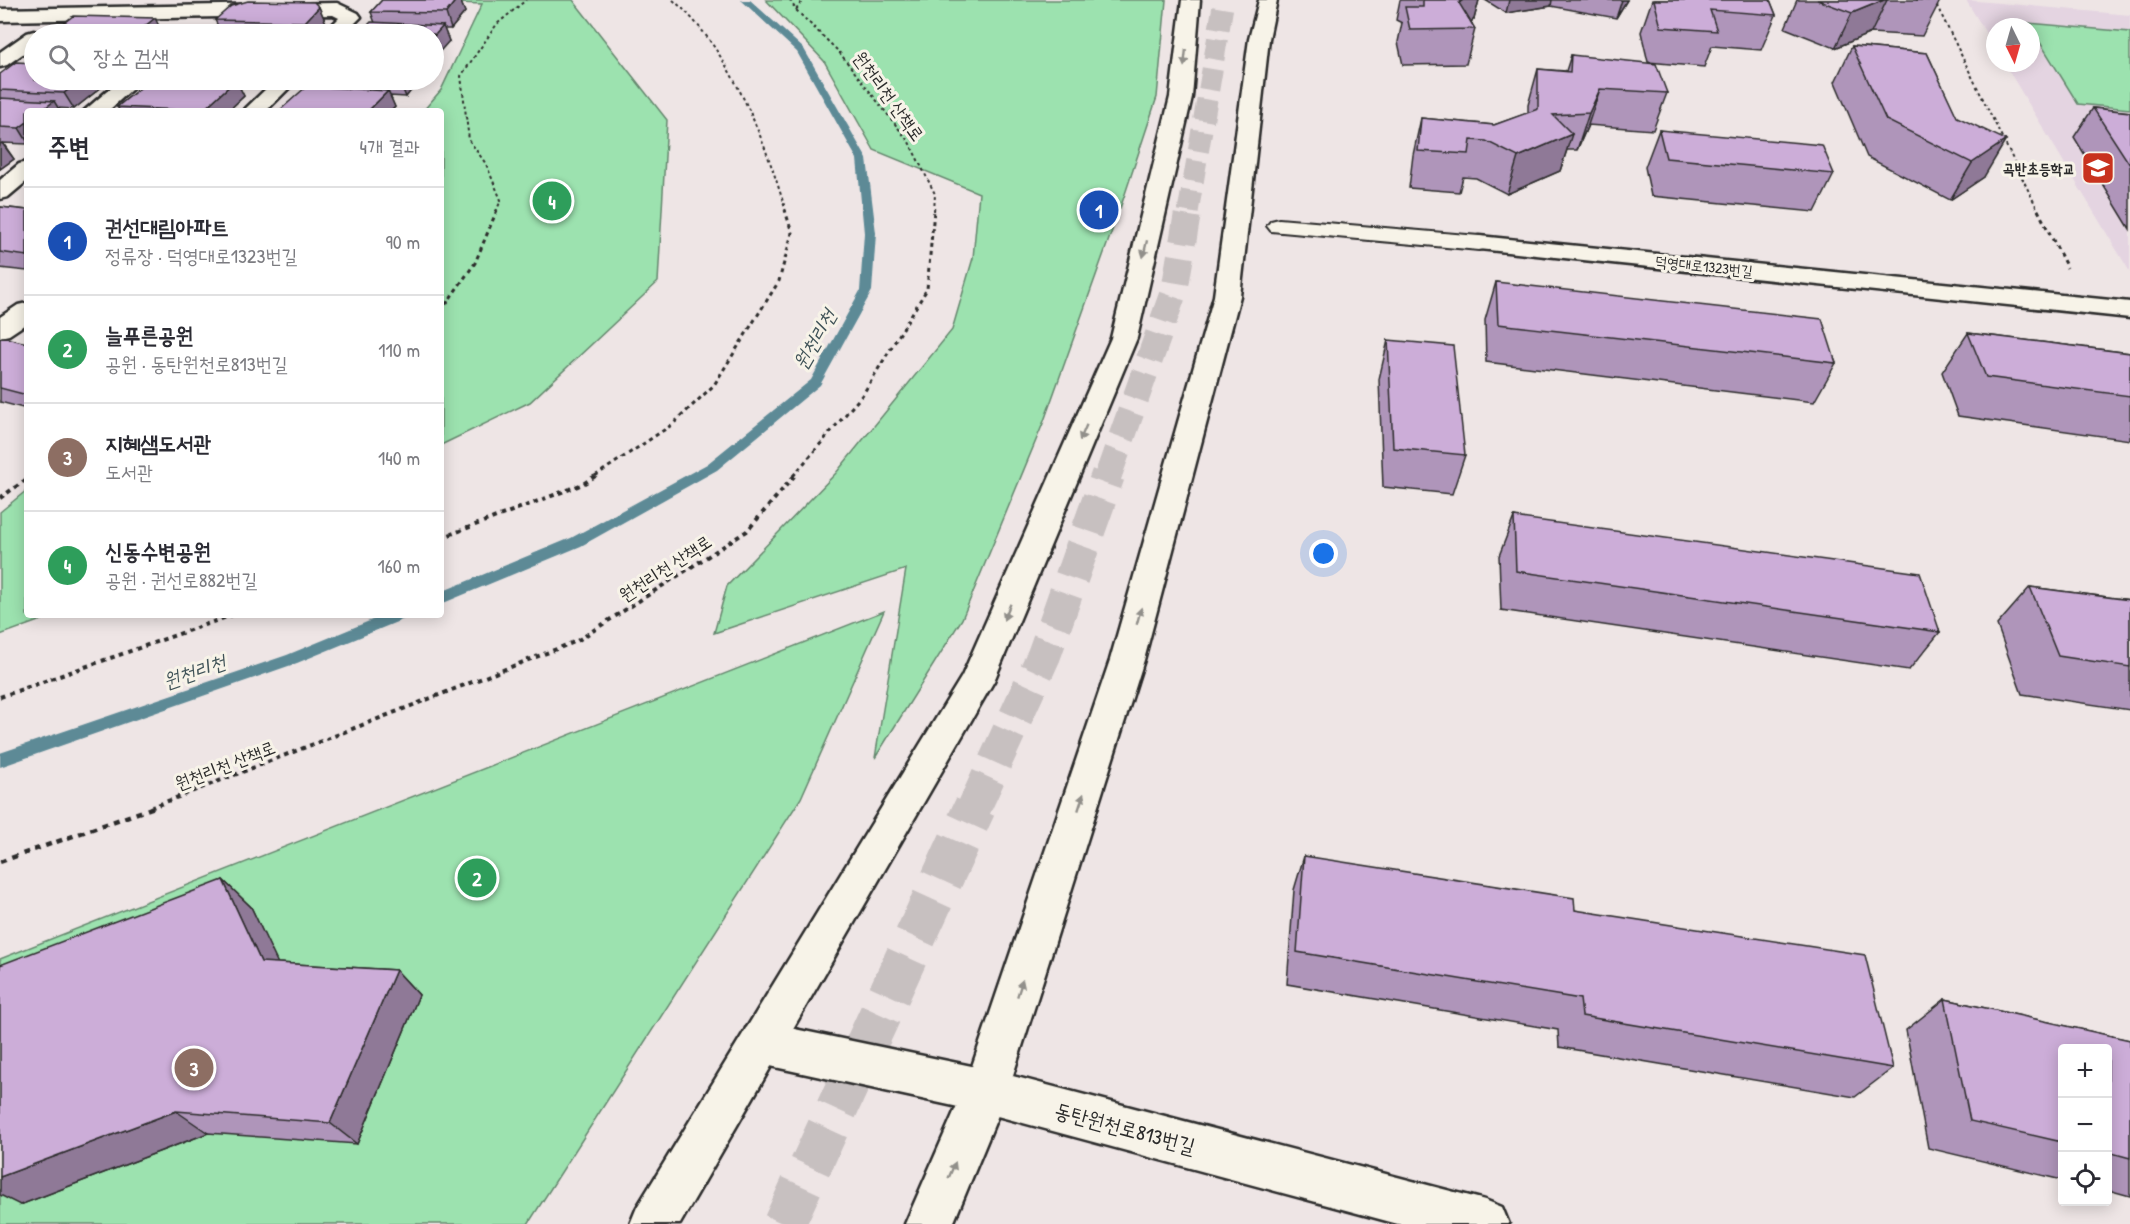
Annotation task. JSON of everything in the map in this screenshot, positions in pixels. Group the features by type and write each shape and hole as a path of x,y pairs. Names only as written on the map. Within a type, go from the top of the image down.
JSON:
{"main road":[{"path":"654,1224 977,681 1124,338 1181,97 1191,0"},
{"path":"929,1224 986,1091 1127,660 1227,296 1259,39 1268,0"},
{"path":"52,24 77,6"},
{"path":"0,15 77,6 337,9 351,17 344,24"},
{"path":"197,24 216,6"},
{"path":"0,61 24,44"},
{"path":"99,108 120,90"},
{"path":"257,108 276,90"},
{"path":"0,192 24,172"},
{"name":"덕영대로1323번길","path":"1479,243 2130,310"},
{"path":"0,329 24,313"},
{"name":"동탄원천로813번길","path":"761,1043 986,1091 1485,1224"}],"street":[{"name":"덕영대로1323번길","path":"1279,226 1479,243"}],"path":[{"path":"444,307 475,263 501,200 486,164 469,140 461,76 501,19 515,6 526,0"},
{"path":"444,537 584,484 673,424 714,384 779,281 792,232 776,178 733,76 692,15 673,0"},
{"name":"원천리천 산책로","path":"0,862 179,798 577,641 747,531 863,394 927,289 935,194 909,142 839,52 796,10 790,0"},
{"path":"796,10 803,0"},
{"path":"1934,0 2085,305"},
{"path":"0,498 24,481"},
{"path":"0,696 223,618"}],"shaded area":[{"name":"곡반초등학교","path":"1966,0 2130,15 2130,272 2009,72 2040,72 2040,18 1986,18 1986,33"}],"green space":[{"path":"383,0 573,0 667,120 658,282 530,402 444,444 444,108 426,108 441,90 444,90 444,84 482,4"},
{"path":"766,0 1166,0 1157,97 1044,421 962,619 875,758 906,569 714,633 727,586 836,473 952,330 973,258 979,193 874,150 824,61"},
{"path":"2040,24 2130,32 2130,109 2078,104 2040,42"},
{"path":"24,492 24,618 47,618 0,635 0,512"},
{"path":"884,611 801,798 528,1224 0,1224 0,959"}],"building":[{"path":"382,0 456,0 446,13 371,12"},
{"path":"1423,0 1463,0 1459,3 1475,29 1410,30 1405,7 1423,7"},
{"path":"1654,0 1770,0 1776,15 1710,10 1717,31 1661,27"},
{"path":"1817,0 1884,0 1852,13"},
{"path":"248,1 314,2 319,7 305,22 215,20 231,6"},
{"path":"73,16 155,18 148,24 62,24"},
{"path":"371,22 407,24 369,24"},
{"path":"1852,46 1927,53 1957,117 2006,140 1972,163 1886,120"},
{"path":"1571,55 1656,64 1667,93 1600,89 1589,113 1553,115 1572,134 1518,157 1486,141 1471,140 1469,154 1418,151 1421,118 1494,125 1538,109 1538,69 1570,72"},
{"path":"16,62 24,62 24,90 68,90 64,93 0,90 0,74"},
{"path":"138,90 225,90 205,108 117,107"},
{"path":"303,90 388,91 371,108 282,108"},
{"path":"0,98 54,101 45,108 24,108 24,124 19,128 0,127"},
{"path":"2093,108 2130,112 2130,165"},
{"path":"1659,130 1822,145 1834,174 1666,158"},
{"path":"0,207 24,210 24,256 0,252"},
{"path":"1496,282 1822,319 1836,363 1498,324"},
{"path":"1968,333 2130,353 2130,396 1986,377"},
{"path":"2,337 24,342 24,394 0,388 0,339"},
{"path":"1388,340 1453,346 1465,455 1393,448"},
{"path":"1514,517 1920,573 1940,632 1516,571"},
{"path":"2030,587 2130,600 2130,667 2058,656"},
{"path":"1304,856 1574,898 1575,910 1865,955 1893,1068 1582,1016 1580,999 1297,952"},
{"path":"223,880 261,962 396,970 330,1123 176,1111 0,1177 0,965"},
{"path":"1945,999 2130,1040 2130,1158 2112,1153 2112,1044 2058,1044 2058,1141 1970,1121"}],"waterway":[{"name":"원천리천","path":"444,597 576,542 712,467 816,382 866,291 870,233 862,159 801,51 745,0"},
{"name":"원천리천","path":"0,760 292,659 392,618"}],"tunnel":[{"path":"1188,212 1224,0"},
{"path":"1108,476 1175,288 1188,210"},
{"path":"974,808 1044,655 1108,475"},
{"path":"784,1224 975,807"}],"place":[{"name":"곡반초등학교","path":"2098,168"},
{"name":"신동수변공원","path":"552,201"},
{"name":"권선대림아파트","path":"1099,210"},
{"name":"늘푸른공원","path":"477,878"},
{"name":"지혜샘도서관","path":"194,1068"}]}
